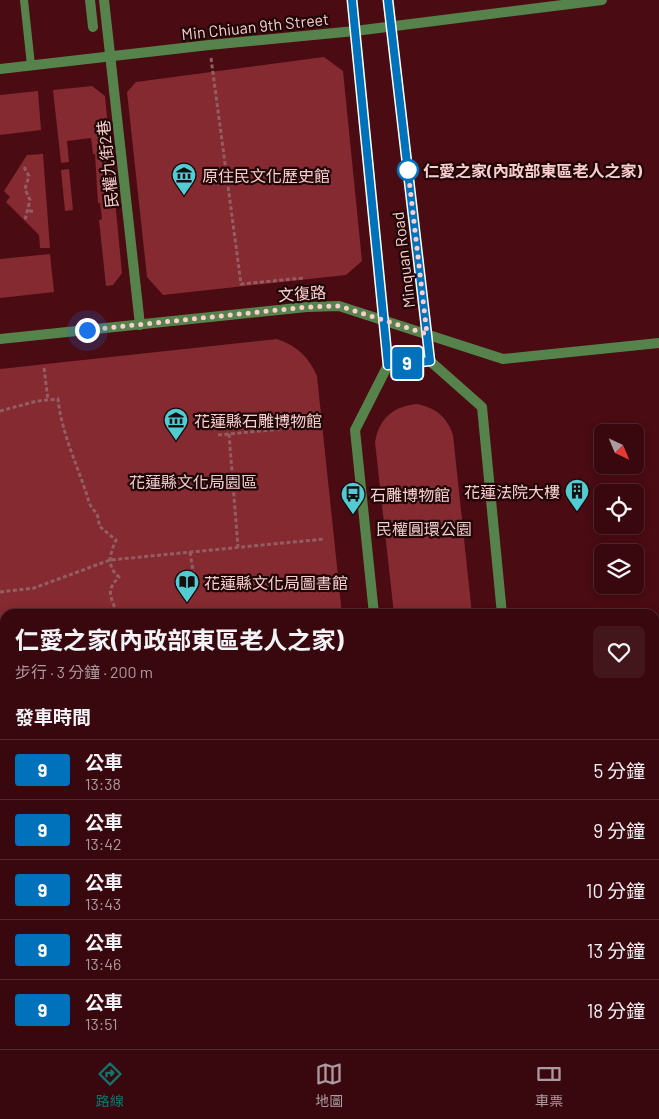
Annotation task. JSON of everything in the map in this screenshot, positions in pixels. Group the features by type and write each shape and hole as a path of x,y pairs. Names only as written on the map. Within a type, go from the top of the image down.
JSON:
{"street":[{"path":"90,0 93,27"},
{"name":"民權九街2巷","path":"104,0 140,325"},
{"name":"Minquan Road","path":"352,0 388,365"},
{"name":"Minquan Road","path":"388,0 430,361"},
{"name":"Min Chiuan 9th Street","path":"0,69 209,45 355,32 580,1 602,0"},
{"name":"文復路","path":"0,339 307,307 339,306 503,360 659,343"},
{"path":"373,609 355,430 388,365 430,361 482,407 502,609"}],"lane":[{"path":"24,0 31,66"}],"path":[{"path":"209,45 241,284 304,278"},
{"path":"24,167 28,176 26,189 30,200 29,211 25,220"},
{"path":"29,211 34,211"},
{"path":"44,368 48,400"},
{"path":"0,411 48,400 58,400 61,423 80,478 89,495 90,503 99,515 99,526 116,540 110,560 114,573 119,577 110,586 115,609"},
{"path":"218,435 313,426"},
{"path":"229,434 238,547"},
{"path":"0,592 34,588 110,560 324,539"},
{"path":"190,552 194,578"}],"green space":[{"path":"324,57 343,71 362,261 346,275 163,295 147,277 127,92 136,82"},
{"path":"92,86 105,96 122,273 113,285 106,286 99,220 102,219 100,203 98,203 95,154 93,154 91,138 67,141 69,162 61,163 53,90"},
{"path":"38,91 41,130 0,135 0,95"},
{"path":"43,154 50,248 40,248 39,235 6,202 10,197 4,191 27,155"},
{"path":"69,169 73,210 65,211 61,170"},
{"path":"50,254 54,292 0,298 0,259"},
{"name":"花蓮縣文化局園區","path":"277,339 291,345 302,353 317,376 341,609 0,609 0,369"},
{"name":"民權圓環公園","path":"417,404 430,408 440,414 448,423 453,435 471,609 393,609 375,442 384,420 401,407"}],"bus line":[{"name":"9","path":"352,0 388,365 430,361 388,0"}],"place":[{"name":"仁愛之家(內政部東區老人之家)","path":"408,170"},
{"name":"原住民文化歷史館","path":"184,196"},
{"name":"花蓮縣石雕博物館","path":"176,441"},
{"name":"花蓮法院大樓","path":"577,512"},
{"name":"石雕博物館","path":"353,515"},
{"name":"花蓮縣文化局圖書館","path":"187,603"}],"route":[{"path":"87,330 307,307 339,306 427,334 407,162 408,170"}]}
